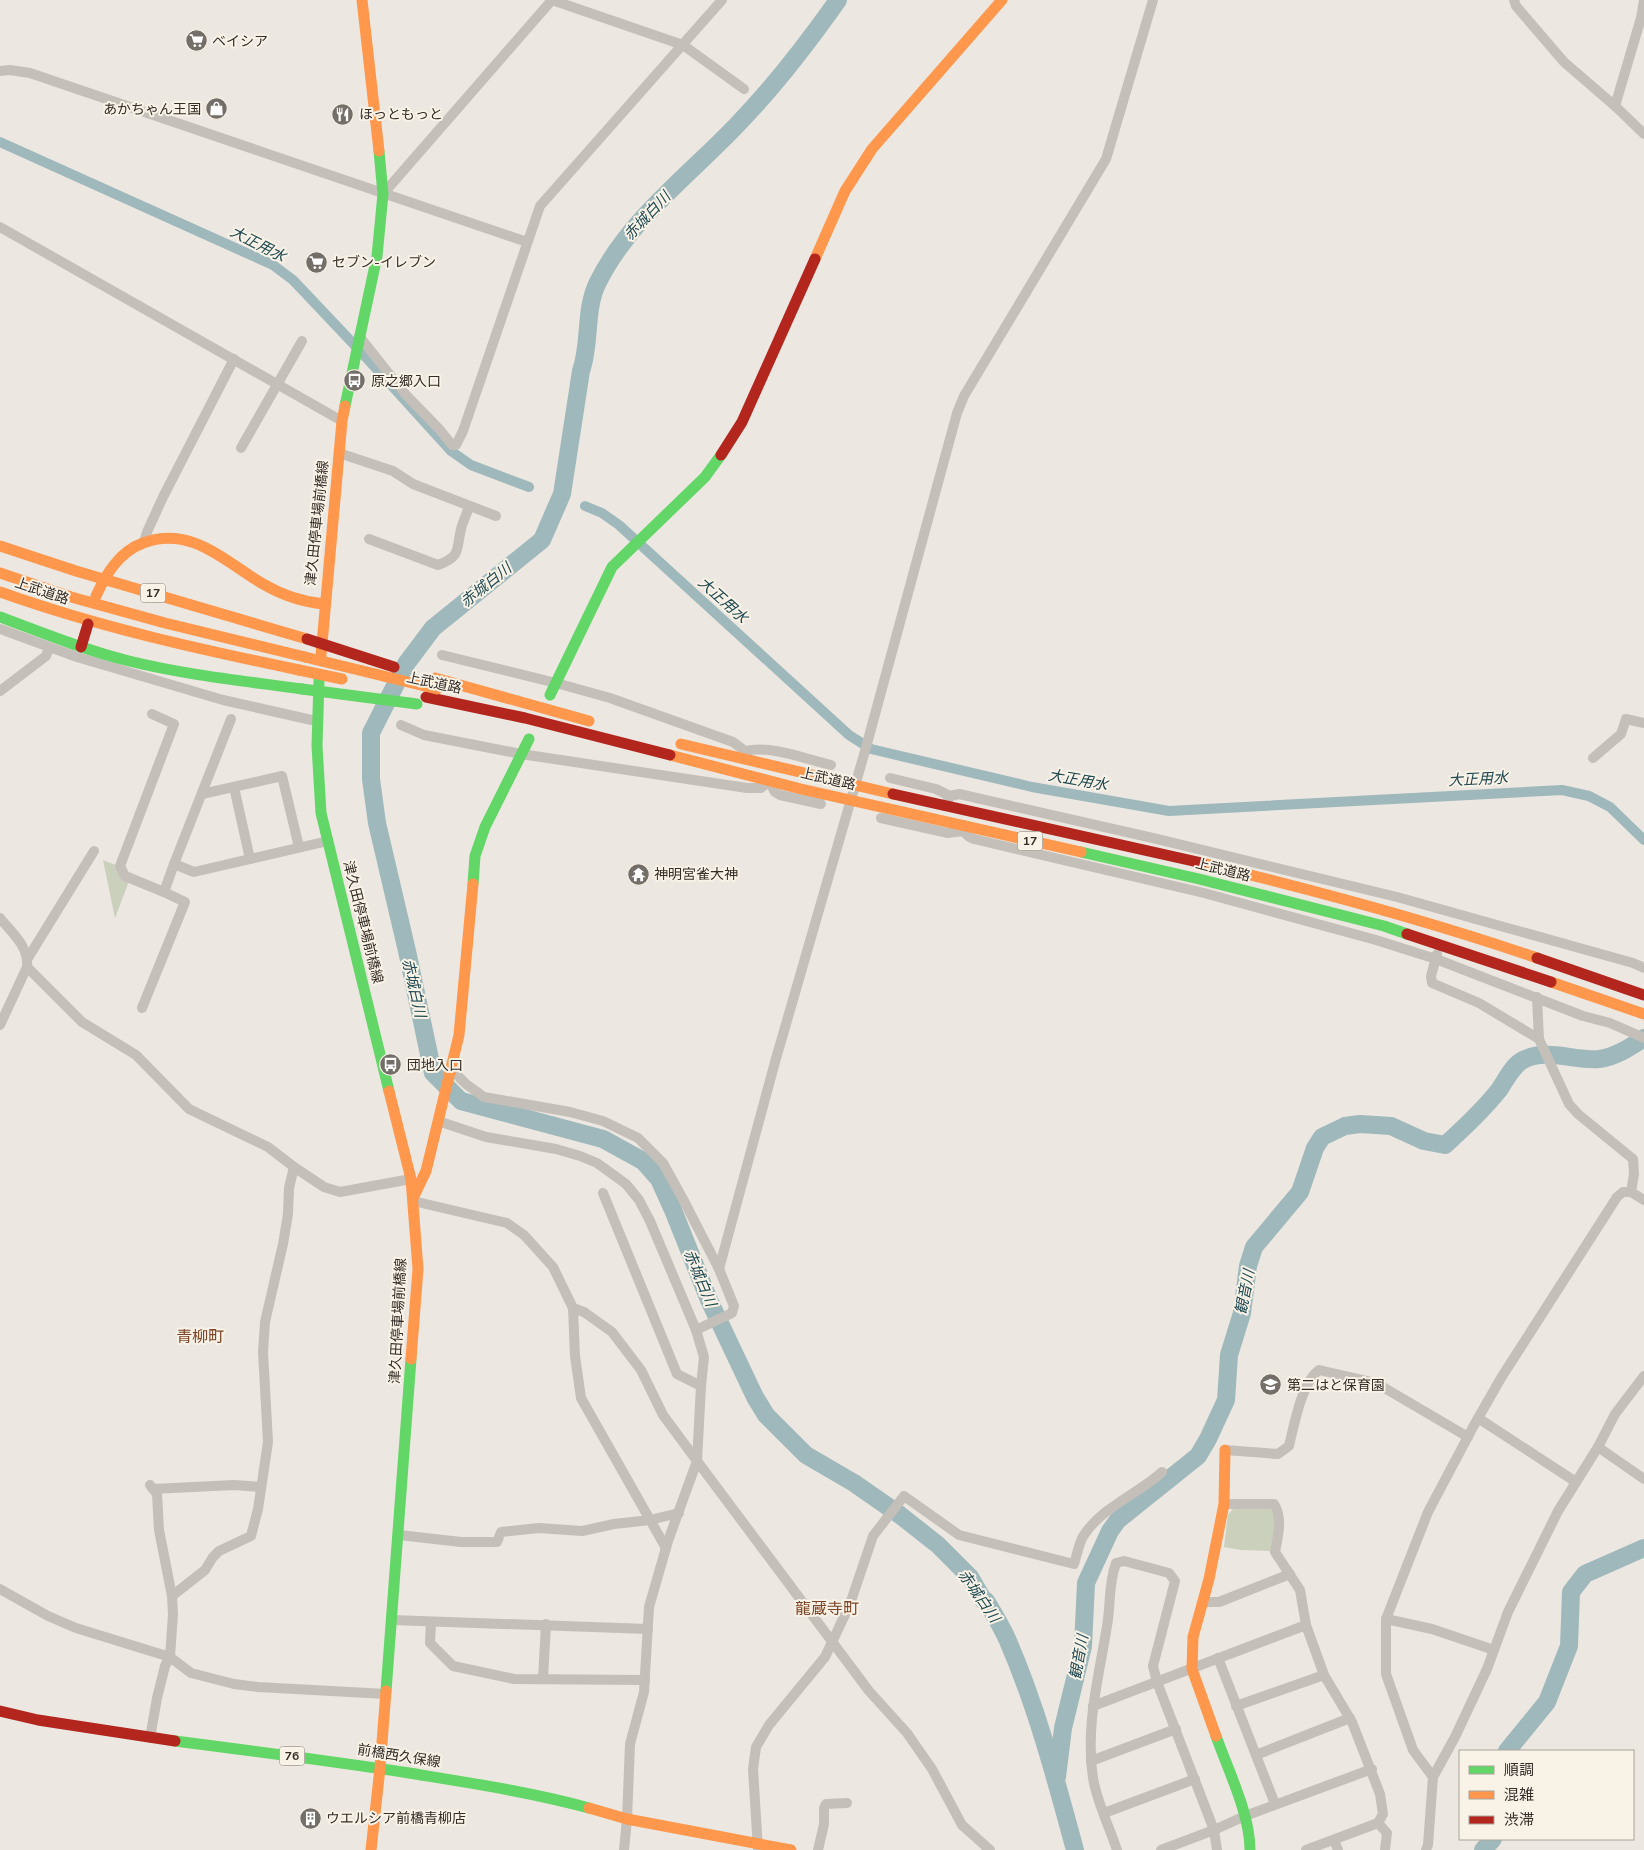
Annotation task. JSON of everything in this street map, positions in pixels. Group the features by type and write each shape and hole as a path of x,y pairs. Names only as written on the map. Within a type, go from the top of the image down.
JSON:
{"main road":[{"name":"津久田停車場前橋線","path":"362,0 383,194 377,256 358,337 342,421 324,604 316,721 317,780 321,813 411,1179 418,1269 399,1535 380,1768 371,1850"},
{"path":"550,695 612,567 705,477 727,447 742,422 845,191 868,156 909,105 1002,0"},
{"path":"96,596 110,570 123,555 144,542 164,538 185,539 195,542 217,553 252,578 274,590 303,602 324,604"},
{"name":"17","path":"0,546 104,580 208,607 436,684"},
{"name":"上武道路","path":"0,573 71,597 165,624 305,657 436,684 603,725"},
{"name":"上武道路","path":"0,592 45,609 164,642 353,681"},
{"name":"17","path":"0,616 106,655 157,667 302,689 421,700"},
{"path":"82,647 88,624"},
{"name":"上武道路","path":"381,687 421,700 525,718 769,781 964,828 1199,879 1384,926 1644,1014"},
{"path":"413,1199 426,1171 459,1035 475,856 485,827 529,739"},
{"name":"上武道路","path":"667,741 747,756 774,767 856,786 948,801 966,811 1090,837 1328,895 1481,939 1639,994"},
{"path":"1225,1450 1224,1504 1209,1579 1193,1637 1192,1669 1244,1816 1250,1838 1250,1850"},
{"name":"前橋西久保線","path":"0,1712 150,1738 380,1768 545,1796 627,1819 758,1847 791,1850"}],"street":[{"path":"383,194 552,0 683,45 744,89"},
{"path":"358,337 406,395 452,445 456,445 464,431 540,206 722,0"},
{"path":"719,1270 775,1062 856,786 867,738 957,413 964,396 1106,159 1153,0"},
{"path":"1514,0 1516,6 1564,62 1644,134"},
{"path":"1615,106 1641,18 1644,0"},
{"path":"0,71 10,70 30,73 527,242"},
{"path":"0,226 342,421"},
{"path":"241,448 302,341"},
{"path":"144,542 146,532 163,497 234,359"},
{"path":"339,452 393,471 413,484 496,516"},
{"path":"369,539 438,565 448,561 459,549 461,530 469,506"},
{"path":"0,629 49,648 223,700 316,721"},
{"path":"0,691 46,656 49,648"},
{"path":"442,655 610,698 733,742 747,756 754,749 768,750 831,765"},
{"path":"142,1008 185,902 125,876 120,866 174,724 152,714"},
{"path":"164,892 231,719"},
{"path":"1593,758 1621,734 1626,719 1644,723"},
{"path":"401,725 424,735 521,754 755,788 766,785 774,767"},
{"path":"202,794 282,776 299,847"},
{"path":"890,778 936,788 948,801 959,794 1151,837 1633,963 1644,968"},
{"path":"769,781 775,792 821,804"},
{"path":"234,787 250,858"},
{"path":"966,811 964,828 968,836 974,839 1204,893 1320,924 1436,959 1644,1038"},
{"path":"881,818 948,833 964,828"},
{"path":"174,864 194,872 328,841"},
{"path":"0,1025 27,963 94,851"},
{"path":"0,918 25,949 27,963 82,1022 136,1055 189,1109 268,1147 294,1167 324,1186 340,1192 411,1179"},
{"path":"1438,948 1431,976 1432,983 1479,1004 1542,1044"},
{"path":"1537,997 1542,1044 1569,1104 1578,1114 1633,1159 1634,1174 1631,1192"},
{"path":"451,1069 466,1084 484,1097 570,1112 602,1121 638,1138 663,1163 719,1270 734,1306 732,1313 697,1329"},
{"path":"439,1118 486,1137 556,1149 580,1156 597,1163 626,1184 639,1200 650,1221 697,1329 704,1357 697,1462 666,1548 649,1607 644,1692 630,1744 624,1850"},
{"path":"172,1596 205,1570 212,1557 219,1551 251,1536 258,1509 268,1442 263,1352 265,1322 283,1244 288,1214 289,1188 294,1167"},
{"path":"1433,1776 1413,1750 1386,1674 1386,1619 1428,1512 1501,1378 1617,1197 1623,1192 1631,1192 1644,1200"},
{"path":"603,1193 677,1374 701,1386"},
{"path":"413,1199 507,1223 524,1235 553,1267 574,1308 575,1356 580,1398 666,1548"},
{"path":"574,1308 584,1312 612,1332 641,1370 663,1415 697,1462 870,1690 907,1733 932,1769 962,1824 990,1850"},
{"path":"1225,1450 1278,1454 1289,1446 1297,1412 1312,1375 1319,1370 1376,1383 1468,1437"},
{"path":"1426,1850 1428,1845 1433,1776 1455,1737 1487,1669 1508,1612 1558,1510 1598,1447 1615,1414 1644,1376"},
{"path":"1478,1418 1576,1482"},
{"path":"1598,1447 1644,1479"},
{"path":"758,1847 752,1769 756,1747 769,1725 824,1657 850,1604 873,1536 904,1496 959,1535 1074,1564 1083,1535 1102,1514 1162,1472"},
{"path":"150,1738 157,1698 165,1666 170,1657 173,1614 172,1596 160,1539 157,1494 152,1487 234,1485 261,1487"},
{"path":"1224,1504 1274,1504 1278,1510 1279,1529 1275,1552 1300,1590 1306,1625 1324,1675 1350,1718 1372,1769 1380,1794 1383,1814 1378,1823 1306,1850"},
{"path":"399,1535 461,1542 497,1542 501,1532 538,1528 582,1531 614,1524 650,1520 679,1513"},
{"path":"1117,1850 1093,1780 1090,1748 1094,1706 1109,1616 1111,1578 1116,1563 1124,1561 1169,1573 1175,1581 1153,1666 1157,1682 1214,1830 1217,1850"},
{"path":"1203,1602 1219,1602 1290,1574"},
{"path":"0,1589 55,1619 76,1628 170,1657 191,1673 234,1684 286,1690 386,1694"},
{"path":"1386,1619 1432,1629 1494,1650"},
{"path":"392,1620 648,1629"},
{"path":"431,1622 430,1643 452,1666 514,1679 645,1680"},
{"path":"544,1679 546,1624"},
{"path":"1094,1706 1306,1625"},
{"path":"1218,1658 1275,1804"},
{"path":"1236,1706 1324,1675"},
{"path":"1256,1755 1350,1718"},
{"path":"1091,1761 1176,1729"},
{"path":"1164,1849 1275,1804 1372,1769"},
{"path":"1104,1813 1195,1779"},
{"path":"818,1850 826,1804 848,1803"},
{"path":"1378,1823 1387,1833 1385,1850"},
{"path":"1334,1840 1338,1850"}],"green space":[{"path":"103,860 118,866 129,881 115,918"},
{"path":"1270,1508 1274,1512 1275,1529 1271,1551 1241,1550 1224,1547 1228,1515 1233,1509"}],"waterway":[{"name":"赤城白川","path":"838,0 763,97 660,200 626,239 611,260 598,282 591,304 586,349 562,494 542,540 433,628 406,664 371,733 371,779 377,823 433,1073 461,1101 603,1139 643,1161 659,1179 709,1300 755,1397 766,1415 806,1455 854,1483 900,1515 938,1545 970,1577 984,1601 986,1601 1006,1636 1028,1692 1061,1797 1075,1850"},
{"name":"大正用水","path":"0,142 273,265 293,280 451,451 471,465 529,487"},
{"name":"大正用水","path":"585,506 602,513 619,525 849,735 871,749 1032,787 1169,811 1562,790 1589,796 1610,807 1644,840"},
{"name":"観音川","path":"1057,1777 1063,1728 1083,1646 1086,1583 1110,1531 1118,1520 1198,1456 1208,1439 1226,1400 1229,1355 1242,1313 1248,1266 1254,1247 1300,1192 1315,1148 1322,1137 1345,1126 1360,1124 1391,1126 1424,1141 1445,1145 1486,1105 1499,1090 1512,1069 1523,1060 1541,1055 1590,1059 1605,1058 1623,1051 1644,1038"},
{"path":"1508,1750 1547,1702 1569,1646 1571,1592 1585,1574 1644,1548"},
{"path":"1483,1850 1492,1840"}],"traffic: fast":[{"path":"345,406 377,256 383,194 379,151"},
{"path":"550,695 612,567 705,477 721,455"},
{"path":"0,617 80,646 129,661 193,674 302,689"},
{"path":"319,680 317,746 321,813 389,1091"},
{"path":"302,689 417,704"},
{"path":"473,884 475,856 485,827 529,739"},
{"path":"1081,852 1199,879 1384,926 1407,934"},
{"path":"386,1691 411,1359"},
{"path":"1216,1736 1242,1807 1249,1836 1250,1850"},
{"path":"175,1741 321,1760 477,1784 589,1808"}],"traffic: slow":[{"path":"362,0 379,151"},
{"path":"815,259 845,191 872,149 1002,0"},
{"path":"321,655 342,421 345,406"},
{"path":"96,596 114,565 134,547 160,539 177,539 192,542 206,548 277,591 300,600 324,604"},
{"path":"0,546 76,571 307,639"},
{"path":"0,573 71,597 165,623 305,657"},
{"path":"0,592 111,627 299,670"},
{"path":"305,657 437,689"},
{"path":"299,670 342,679"},
{"path":"435,678 589,721"},
{"path":"681,744 893,794"},
{"path":"670,755 801,789 1081,852"},
{"path":"1202,863 1370,906 1537,958"},
{"path":"413,1198 426,1171 459,1035 473,884"},
{"path":"1551,982 1644,1014"},
{"path":"389,1091 411,1179 418,1269 411,1359"},
{"path":"1216,1736 1192,1669 1193,1637 1209,1579 1224,1504 1225,1450"},
{"path":"371,1850 386,1691"},
{"path":"589,1808 627,1819 791,1850"}],"traffic: jam":[{"path":"721,455 742,422 815,259"},
{"path":"81,647 88,624"},
{"path":"307,639 394,667"},
{"path":"426,697 525,718 670,755"},
{"path":"893,794 1202,863"},
{"path":"1407,934 1551,982"},
{"path":"1537,958 1644,995"},
{"path":"0,1711 38,1720 175,1741"}],"place":[{"name":"ベイシア","path":"196,41"},
{"name":"あかちゃん王国","path":"217,109"},
{"name":"ほっともっと","path":"343,114"},
{"name":"セブン-イレブン","path":"316,262"},
{"name":"原之郷入口","path":"355,381"},
{"name":"神明宮雀大神","path":"638,874"},
{"name":"団地入口","path":"391,1065"},
{"name":"第二はと保育園","path":"1271,1385"},
{"name":"ウエルシア前橋青柳店","path":"310,1818"}],"district":[{"name":"青柳町","path":"200,1337"},
{"name":"龍蔵寺町","path":"827,1609"}]}
